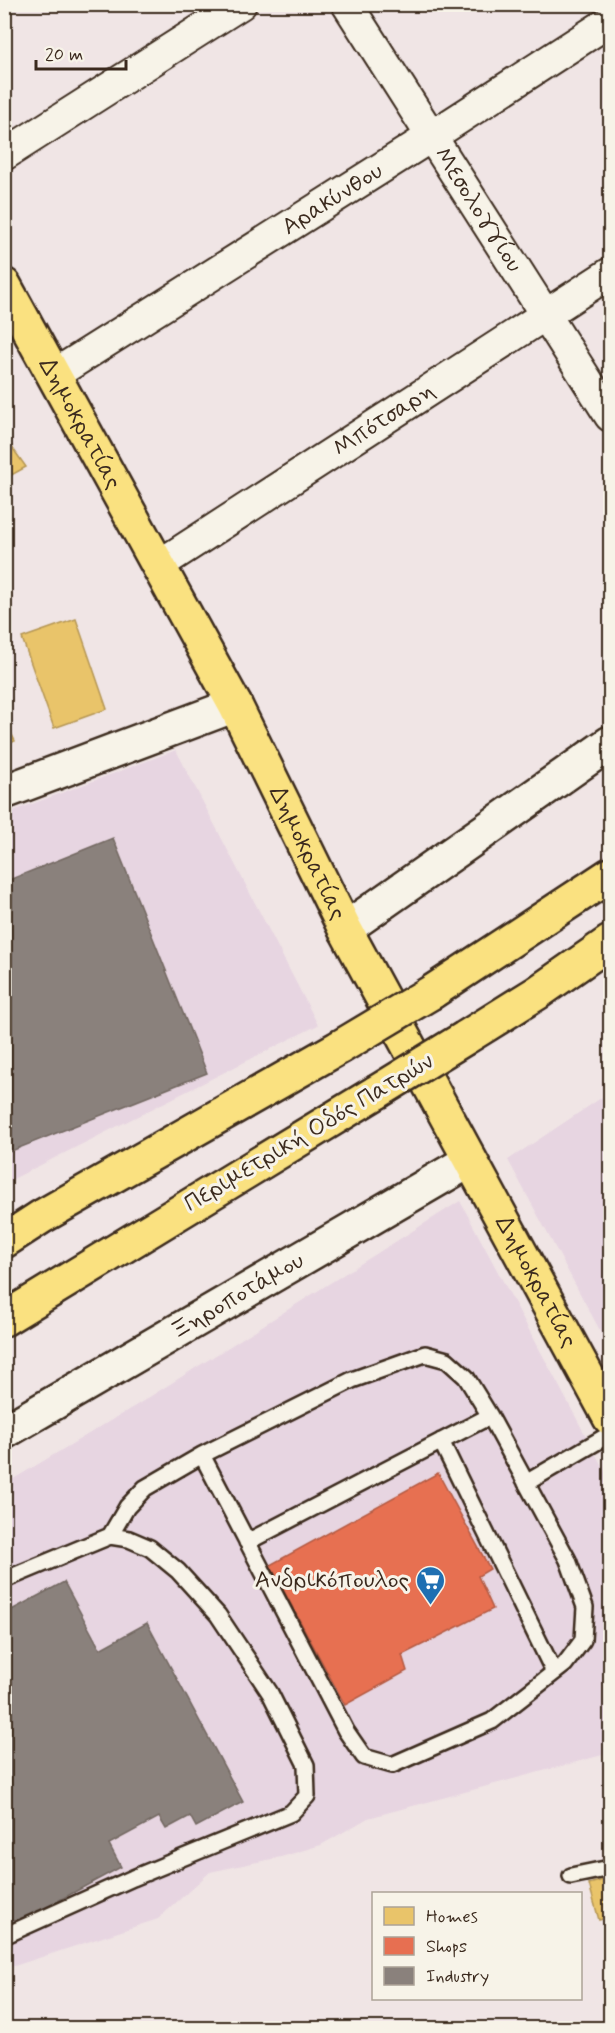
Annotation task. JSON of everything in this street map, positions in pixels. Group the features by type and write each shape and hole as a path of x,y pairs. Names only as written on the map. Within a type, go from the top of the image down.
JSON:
{"main road":[{"name":"Δημοκρατίας","path":"4,285 235,705 345,928 610,1418"},
{"path":"4,1241 41,1217 432,992 610,875"},
{"name":"Περιμετρική Οδός Πατρών","path":"4,1319 465,1038 537,993 610,942"}],"street":[{"path":"4,155 241,4"},
{"name":"Μεσολογγίου","path":"347,4 610,416"},
{"name":"Αρακύνθου","path":"55,374 610,21"},
{"name":"Μπότσαρη","path":"159,565 610,273"},
{"path":"4,792 235,705"},
{"path":"345,928 610,742"},
{"name":"Ξηροποτάμου","path":"4,1432 470,1161"}],"lane":[{"path":"110,1536 127,1507 145,1488 202,1455 352,1380 425,1354 447,1360 466,1377 490,1416 568,1560 585,1607 583,1640 565,1664 492,1721 392,1765 364,1757 346,1731 202,1455"},
{"path":"247,1542 490,1416"},
{"path":"526,1483 610,1434"},
{"path":"441,1441 554,1672"},
{"path":"4,1580 110,1536 129,1539 150,1548 177,1571 218,1615 270,1694 306,1765 307,1796 291,1813 133,1878 4,1936"},
{"path":"571,1876 610,1868"}],"shaded area":[{"path":"176,750 318,1025 5,1183 5,814"},
{"path":"610,1092 610,1349 508,1160"},
{"path":"460,1201 610,1481 610,1753 368,1818 321,1845 281,1857 210,1872 158,1919 5,1969 5,1484 140,1403"}],"building: Homes":[{"path":"4,436 26,467 4,479"},
{"path":"76,619 107,709 54,728 22,638"},
{"path":"4,719 15,741 4,746"},
{"path":"610,1878 610,1917 599,1920 589,1884"}],"building: Shops":[{"path":"438,1473 490,1569 478,1576 493,1609 402,1655 407,1671 345,1705 270,1565"}],"building: Industry":[{"path":"113,838 207,1073 4,1154 4,882"},
{"path":"64,1582 100,1649 147,1623 243,1802 196,1827 190,1816 166,1829 159,1817 109,1844 121,1867 4,1930 4,1614"}],"place":[{"name":"Ανδρικόπουλος","path":"430,1606"}]}
